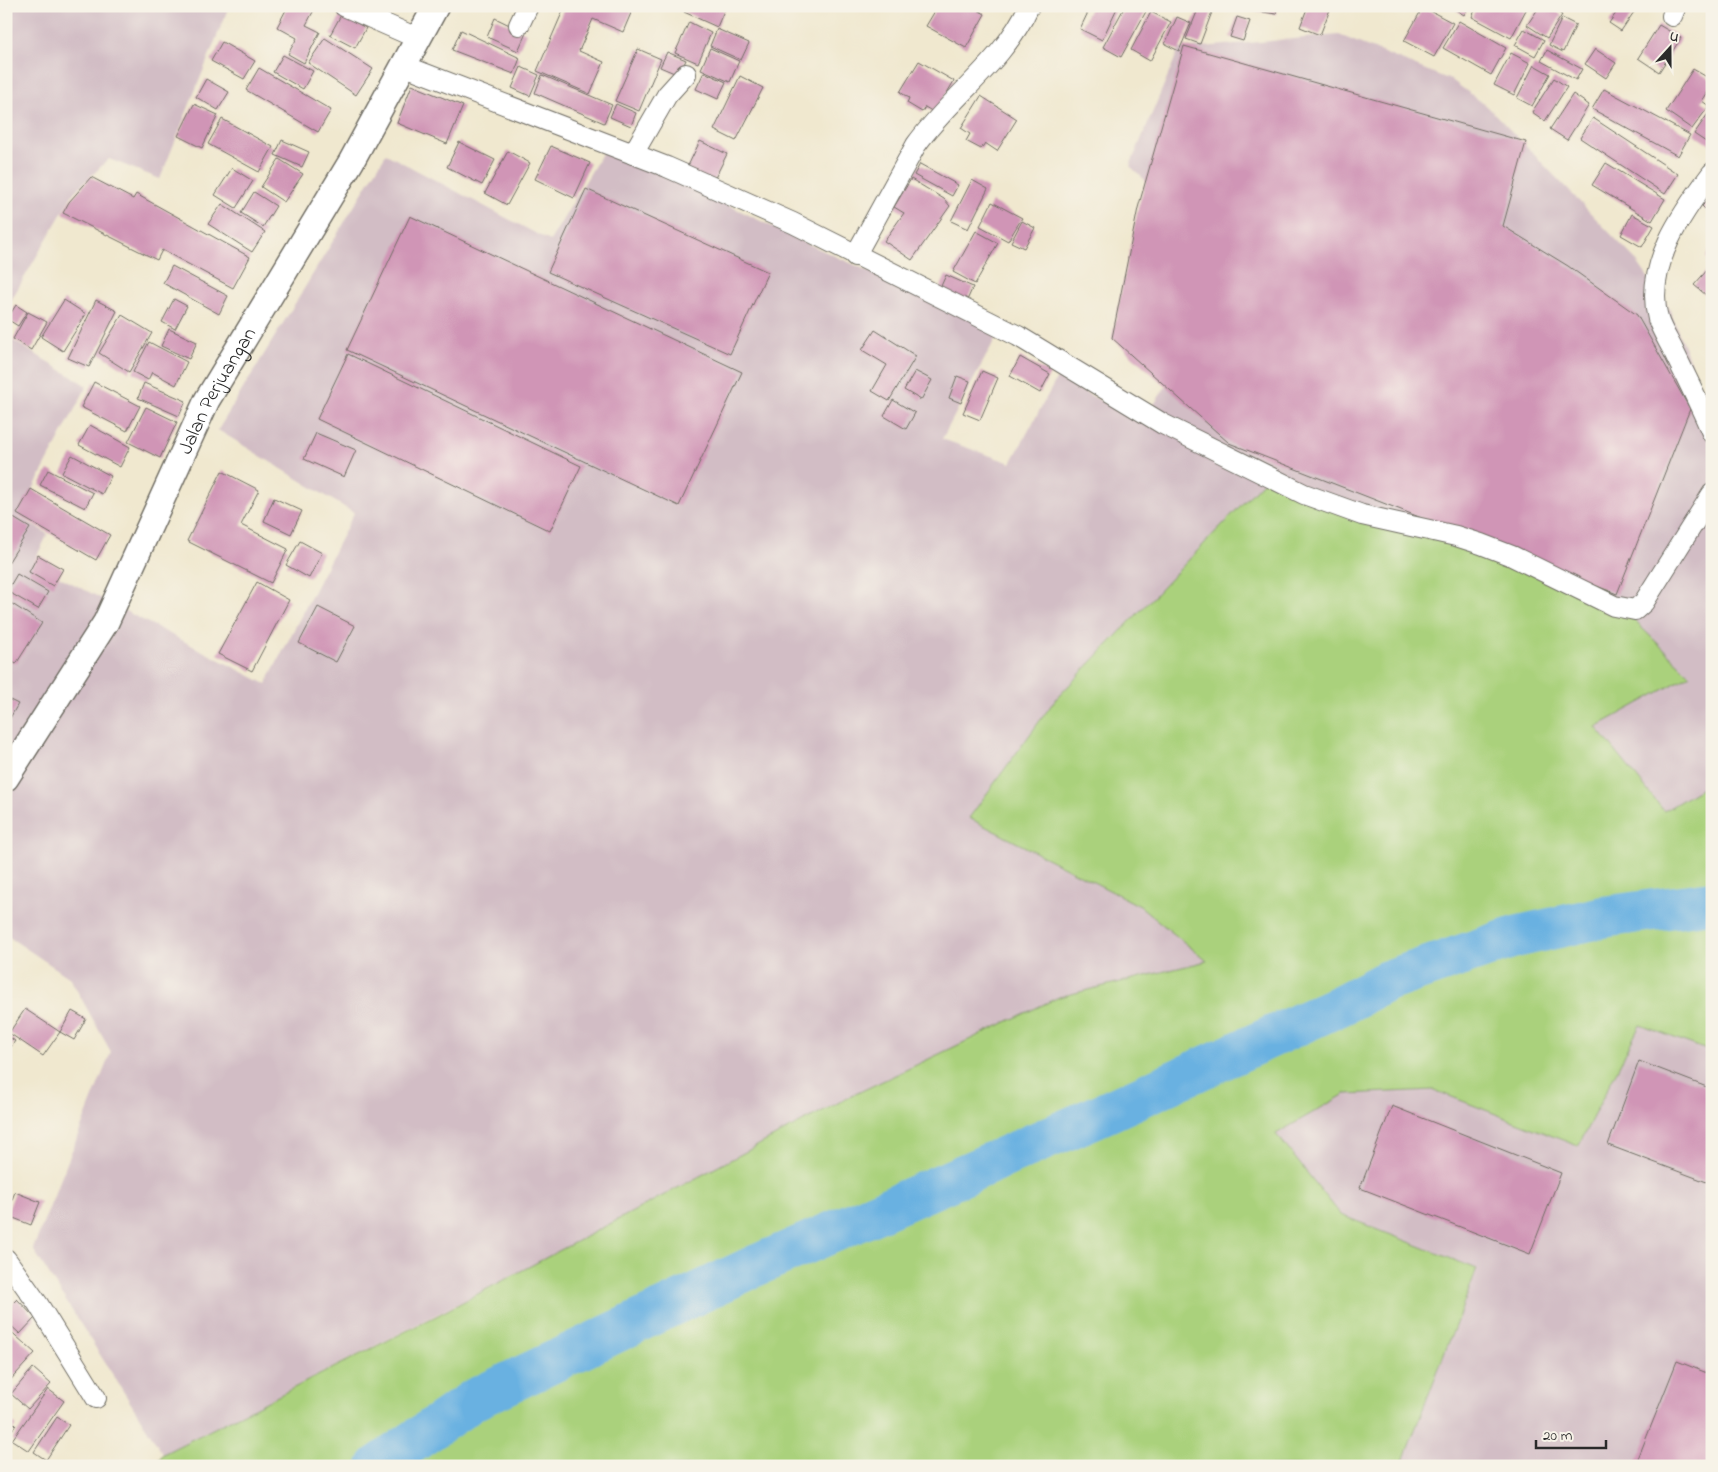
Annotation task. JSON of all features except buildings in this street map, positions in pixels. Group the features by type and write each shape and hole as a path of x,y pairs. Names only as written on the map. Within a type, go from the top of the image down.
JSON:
{"street":[{"path":"344,6 419,40"},
{"name":"Jalan Perjuangan","path":"6,778 106,622 206,400 351,162 436,6"},
{"path":"519,25 528,6"},
{"path":"855,256 903,166 920,140 933,122 1010,41 1029,6"},
{"path":"405,66 633,154 735,196 1018,336 1163,424 1304,494 1362,515 1481,544 1512,556 1614,606 1635,610 1644,602 1712,494"},
{"path":"633,154 667,95 686,74"},
{"path":"1712,173 1695,195 1677,227 1658,264 1654,284 1658,319 1707,402 1712,433"},
{"path":"6,1258 38,1304 96,1398"}],"shaded area":[{"path":"6,6 229,6 160,179 109,159 74,192 6,309"},
{"path":"1339,35 1453,81 1488,107 1636,260 1669,308 1703,395 1712,442 1712,782 1664,811 1596,727 1265,480 1055,700 969,818 1140,906 1208,961 1059,997 163,1454 33,1249 111,1052 70,978 6,935 6,336 87,386 19,516 48,534 33,563 266,684 354,513 218,430 386,154 550,241 607,145 797,239 1000,330 942,439 1011,463 1057,378 1142,422 1198,339 1211,242 1130,166 1179,49"},
{"path":"1640,1025 1712,1052 1712,1466 1401,1466 1477,1269 1341,1215 1276,1134 1345,1094 1434,1090 1578,1146"}],"green space":[{"path":"1265,480 1600,587 1690,675 1596,727 1664,811 1712,782 1712,1052 1640,1025 1578,1146 1434,1090 1345,1094 1276,1134 1341,1215 1477,1269 1401,1466 155,1466 163,1454 438,1315 849,1097 1059,997 1207,961 1140,906 969,818 1055,700","holes":["1150,1092 1033,1148 799,1248"]}],"waterway":[{"path":"378,1466 475,1399 755,1266 1107,1112 1341,1005 1387,981 1515,937 1603,917 1712,902"}]}
